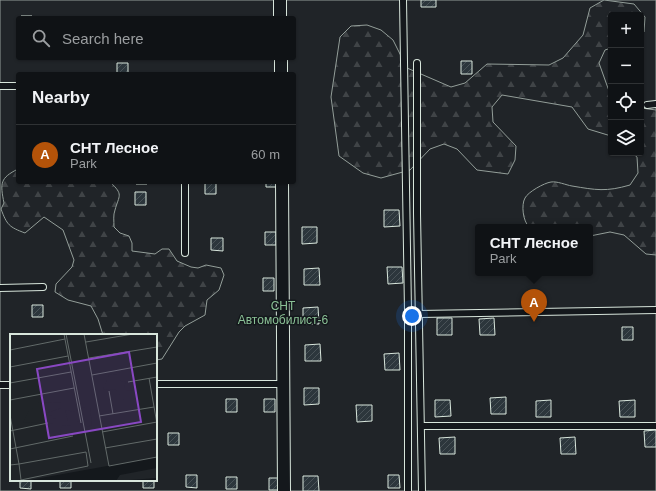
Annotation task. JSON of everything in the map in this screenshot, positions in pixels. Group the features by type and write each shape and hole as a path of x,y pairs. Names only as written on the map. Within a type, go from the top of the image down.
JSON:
{"street":[{"path":"280,0 280,16"},
{"path":"280,60 281,72"},
{"path":"282,184 284,491"}],"lane":[{"path":"403,0 408,312 408,491"},
{"path":"417,63 417,213 422,491"},
{"path":"0,86 16,86"},
{"path":"647,105 656,104"},
{"path":"185,184 185,253"},
{"path":"0,288 43,287"},
{"path":"419,314 656,310"},
{"path":"157,384 283,384"},
{"path":"421,426 656,426"}],"green space":[{"name":"СНТ Автомобилист-6","path":"0,0 656,0 656,491 0,491"},
{"path":"604,0 634,4 641,12 608,12 608,49 605,50 599,63 608,88 608,135 588,129 572,107 502,95 492,107 493,122 516,146 515,160 508,174 477,170 457,149 444,144 430,149 410,170 381,178 363,173 339,156 331,97 340,37 351,26 367,25 381,30 393,40 407,68 451,87 465,83 487,64 549,65 563,58 583,35 590,8"},
{"path":"644,108 656,110 656,255 646,254 624,235 610,232 593,235 593,224 527,224 524,217 524,201 529,193 536,188 551,182 601,190 614,189 630,185 638,173 636,156 644,156"},
{"path":"16,170 16,184 112,184 119,193 114,214 114,227 120,233 129,236 132,243 132,251 155,254 162,249 169,249 177,261 191,267 198,268 206,265 221,268 224,275 219,290 207,300 205,315 185,326 179,332 162,359 157,360 157,334 103,334 98,319 91,306 68,300 55,292 56,284 72,267 74,260 63,230 44,217 25,233 9,225 5,219 1,209 4,203 2,186 5,178"}],"building":[{"path":"421,0 436,0 436,7 421,7"},
{"path":"461,61 472,61 472,74 461,74"},
{"path":"117,63 128,63 128,72 117,72"},
{"path":"205,184 216,184 216,194 205,194"},
{"path":"266,184 277,184 277,187 266,187"},
{"path":"135,192 146,192 146,205 135,205"},
{"path":"384,210 399,210 400,226 384,227"},
{"path":"302,227 317,227 317,243 302,244"},
{"path":"265,232 276,232 276,245 265,245"},
{"path":"211,238 223,238 223,251 211,250"},
{"path":"387,267 402,267 403,283 388,284"},
{"path":"319,268 320,285 304,285 304,269"},
{"path":"263,278 274,278 274,291 263,291"},
{"path":"32,305 43,305 43,317 32,317"},
{"path":"318,307 319,324 303,324 303,308"},
{"path":"437,318 452,318 452,335 437,335"},
{"path":"494,318 495,335 480,335 479,319"},
{"path":"622,327 633,327 633,340 622,340"},
{"path":"320,344 321,361 305,361 305,345"},
{"path":"399,353 400,370 385,370 384,354"},
{"path":"304,388 319,388 319,404 304,405"},
{"path":"506,397 506,414 491,414 490,398"},
{"path":"226,399 237,399 237,412 226,412"},
{"path":"264,399 275,399 275,412 264,412"},
{"path":"435,400 450,400 451,416 435,417"},
{"path":"551,400 551,417 536,417 536,401"},
{"path":"635,400 635,417 620,417 619,401"},
{"path":"356,405 372,405 372,421 357,422"},
{"path":"656,430 656,447 645,447 644,431"},
{"path":"168,433 179,433 179,445 168,445"},
{"path":"455,437 455,454 440,454 439,438"},
{"path":"575,437 576,454 561,454 560,438"},
{"path":"186,475 197,475 197,488 186,487"},
{"path":"388,475 399,475 400,488 388,488"},
{"path":"303,476 318,476 319,491 303,491"},
{"path":"226,477 237,477 237,489 226,489"},
{"path":"269,478 280,478 280,490 269,490"},
{"path":"20,481 31,481 31,489 20,488"},
{"path":"60,481 71,481 71,488 60,488"},
{"path":"143,481 154,481 154,488 143,488"}],"place":[{"name":"СНТ Лесное","path":"534,322"}]}
